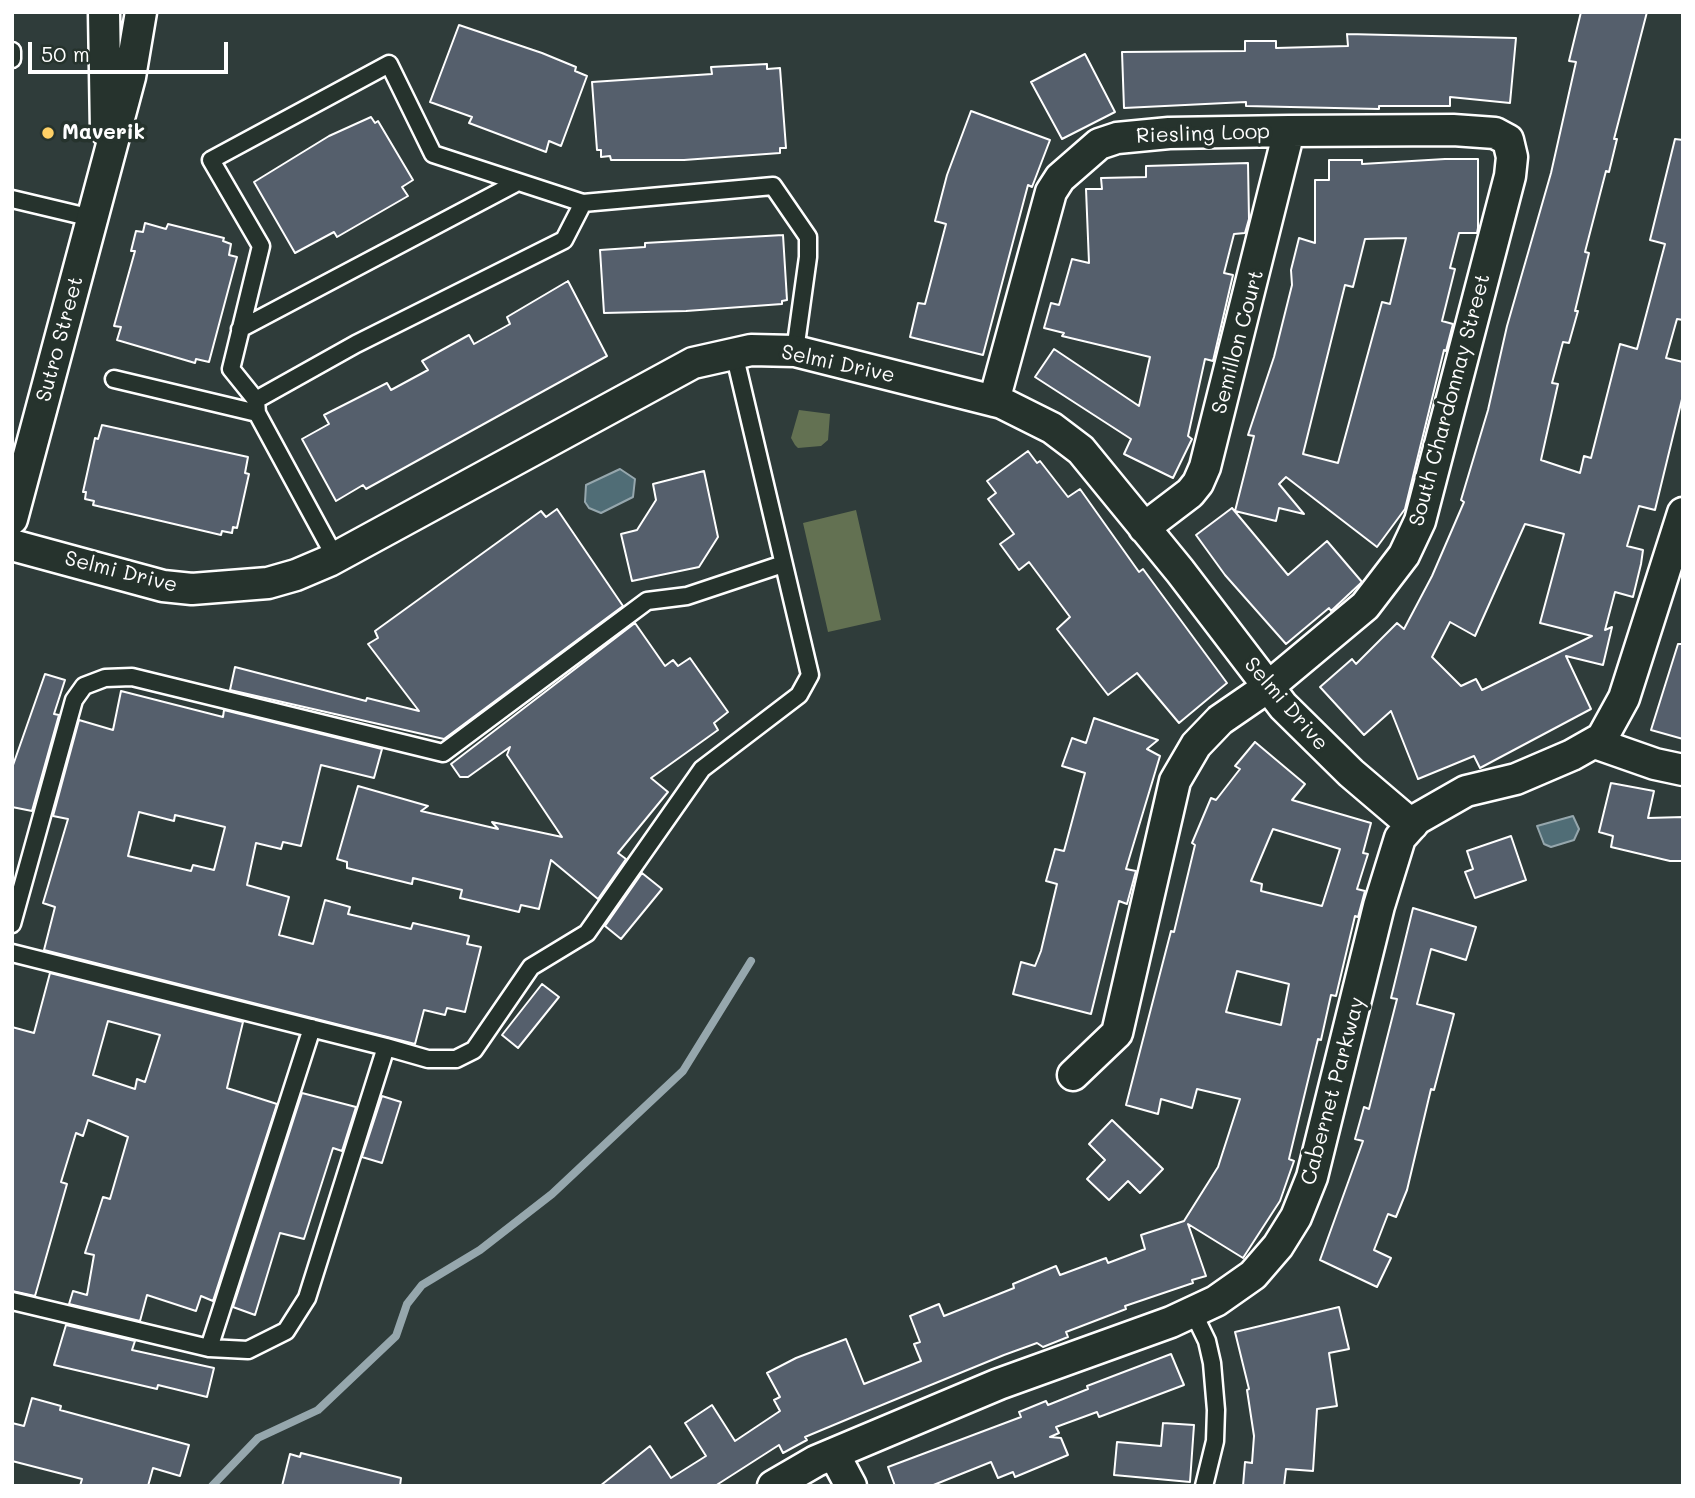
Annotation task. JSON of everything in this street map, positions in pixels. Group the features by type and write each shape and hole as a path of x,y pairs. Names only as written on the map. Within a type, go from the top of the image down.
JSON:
{"street":[{"name":"Sutro Street","path":"104,12 107,159"},
{"name":"Sutro Street","path":"12,519 130,77 141,12"},
{"name":"Riesling Loop","path":"994,401 1047,202 1060,178 1086,152 1116,138 1169,133 1453,130 1495,133 1508,140"},
{"name":"Semillon Court","path":"1144,528 1190,493 1205,467 1290,131"},
{"name":"South Chardonnay Street","path":"1073,1075 1117,1033 1175,781 1196,745 1220,720 1268,687 1365,606 1398,564 1420,521 1510,176 1512,157 1508,140"},
{"name":"Selmi Drive","path":"12,545 163,586 192,589 268,583 296,575 335,557 667,374 693,363 734,353 751,350 795,351 994,401 1042,422 1081,450 1268,687 1319,744 1412,825"},
{"name":"Cabernet Parkway","path":"773,1486 834,1454 999,1384 1193,1312 1216,1301 1253,1275 1278,1246 1296,1217 1312,1177 1381,899 1400,838 1412,825 1466,791 1516,779 1595,743 1613,721 1625,698 1683,513"},
{"path":"1595,743 1655,764 1683,770"},
{"path":"834,1454 851,1486"}],"lane":[{"path":"12,51 12,59"},
{"path":"335,557 256,407 231,369 261,246 211,160 389,64 433,154 583,203 773,186 808,237 808,257 795,351"},
{"path":"240,329 518,182"},
{"path":"12,199 92,218"},
{"path":"114,379 256,407 356,344 564,240 583,203"},
{"path":"12,953 428,1059 456,1059 474,1050 531,967 587,933 702,769 799,695 810,675 734,353"},
{"path":"12,924 74,700 84,686 105,678 132,677 443,752 647,601 687,596 783,564"},
{"path":"209,1348 312,1028"},
{"path":"12,1301 209,1348 248,1350 286,1331 307,1298 386,1047"},
{"path":"1193,1312 1207,1341 1216,1410 1215,1441 1204,1486"}],"green space":[{"path":"799,410 830,414 828,440 821,446 798,448 795,445 791,438"},
{"path":"856,510 881,620 828,632 803,523"}],"water":[{"path":"620,469 635,479 633,497 601,513 589,508 585,502 586,485"},
{"path":"1573,816 1579,829 1574,840 1551,847 1544,844 1537,826"}],"building":[{"path":"1581,12 1647,12 1614,139 1617,139 1609,172 1606,171 1585,252 1589,253 1575,311 1578,311 1569,343 1563,342 1552,383 1558,384 1541,460 1580,473 1584,456 1591,458 1620,344 1637,349 1665,244 1650,240 1675,139 1683,140 1683,320 1677,319 1666,358 1683,362 1683,395 1655,510 1639,506 1627,546 1643,550 1641,564 1633,597 1615,592 1605,630 1612,627 1603,665 1566,656 1591,709 1480,768 1474,756 1418,779 1391,711 1364,735 1320,687 1352,659 1356,664 1397,623 1404,629 1432,576 1464,502 1461,500 1488,410 1507,326 1551,173 1576,62 1569,61","holes":["1525,524 1564,534 1540,623 1592,636 1482,690 1476,679 1461,686 1432,657 1450,622 1475,636"]},
{"path":"459,25 542,53 576,67 575,71 587,76 561,146 549,141 546,152 469,123 472,117 430,102"},
{"path":"1347,34 1516,38 1510,103 1450,97 1450,106 1379,106 1379,109 1246,106 1246,102 1124,108 1122,52 1245,51 1245,41 1276,41 1276,48 1348,46"},
{"path":"1085,54 1115,112 1062,139 1031,82"},
{"path":"767,64 767,69 780,68 786,148 780,148 780,153 684,160 611,160 610,156 601,157 601,150 597,150 592,82 712,74 711,67"},
{"path":"971,111 1050,140 1032,187 1028,185 983,355 910,337 918,303 925,304 946,224 935,221 947,175"},
{"path":"371,117 375,123 378,121 413,180 402,187 408,196 337,237 334,232 295,253 254,182 329,136"},
{"path":"1478,159 1477,233 1459,233 1450,268 1455,269 1442,321 1453,324 1446,351 1444,350 1405,509 1377,547 1286,477 1279,484 1304,514 1279,508 1276,521 1235,511 1254,436 1248,435 1274,357 1292,285 1291,270 1299,238 1315,243 1315,180 1329,180 1329,160 1362,160 1362,164","holes":["1406,238 1390,304 1382,302 1338,463 1303,454 1345,285 1353,287 1365,239"]},
{"path":"1248,163 1249,219 1245,233 1234,234 1224,273 1233,275 1213,361 1205,359 1188,436 1192,439 1173,478 1124,454 1131,439 1035,377 1054,349 1139,406 1150,357 1062,336 1064,333 1044,328 1051,303 1059,305 1072,259 1089,263 1086,189 1102,189 1101,178 1146,177 1146,166"},
{"path":"145,223 166,229 168,224 224,238 223,241 231,244 229,255 237,257 209,362 196,359 195,363 117,340 121,327 114,326 135,251 131,251 136,231 143,232"},
{"path":"783,235 787,300 782,301 782,304 686,311 604,313 600,250 645,247 645,243"},
{"path":"568,281 607,356 366,489 363,485 336,501 302,439 329,424 324,415 387,383 391,390 428,370 422,361 469,335 474,344 510,324 507,317"},
{"path":"102,425 248,457 245,473 249,474 237,528 233,527 232,533 222,531 221,535 93,505 94,501 85,499 86,492 83,492 95,438 98,439"},
{"path":"1028,451 1037,463 1040,461 1068,497 1080,489 1139,572 1143,569 1227,683 1179,723 1137,673 1108,695 1057,629 1070,617 1029,562 1019,570 1000,544 1014,534 988,499 996,493 987,481"},
{"path":"704,471 718,537 699,567 632,581 621,534 637,530 656,500 653,484"},
{"path":"1232,508 1288,575 1327,541 1362,582 1331,611 1329,608 1286,644 1225,575 1196,535"},
{"path":"557,509 623,606 444,739 230,690 235,667 366,701 367,698 419,711 368,644 378,638 375,631 541,511 546,517"},
{"path":"635,623 665,666 673,660 678,666 690,658 728,712 714,723 718,730 651,778 668,792 618,853 626,859 598,899 551,860 539,909 521,905 519,912 460,898 462,890 413,878 412,884 347,868 347,862 337,859 358,786 428,806 421,811 498,829 492,822 562,837 507,755 510,747 468,777 460,777 451,764"},
{"path":"1678,644 1683,644 1683,739 1651,730"},
{"path":"45,674 65,680 54,714 59,715 32,811 12,807 12,768"},
{"path":"121,691 223,717 224,710 382,749 374,778 321,765 301,846 283,842 281,849 256,843 247,885 289,897 279,935 313,944 325,900 350,907 348,914 411,929 413,923 469,936 467,944 481,947 465,1012 447,1008 445,1015 424,1010 415,1044 44,950 55,907 43,903 68,819 53,816 79,720 113,730","holes":["139,812 174,821 175,815 225,827 214,870 193,865 191,871 128,856"]},
{"path":"1094,718 1158,740 1147,749 1160,756 1126,869 1136,871 1127,904 1119,901 1091,1014 1013,994 1021,962 1035,966 1041,951 1057,884 1046,881 1055,849 1064,851 1085,773 1062,766 1072,738 1086,743"},
{"path":"1255,742 1305,784 1292,800 1371,823 1363,853 1368,854 1357,889 1365,891 1358,917 1355,916 1336,996 1331,995 1321,1040 1318,1039 1289,1159 1294,1161 1280,1201 1243,1258 1188,1224 1206,1276 1192,1280 1193,1283 1125,1306 1126,1309 1066,1332 1068,1337 1043,1347 1037,1343 1004,1355 860,1414 805,1437 807,1440 783,1453 779,1445 715,1486 600,1486 650,1446 671,1478 706,1456 685,1423 712,1405 735,1441 780,1411 774,1400 780,1397 767,1373 796,1358 846,1339 864,1384 921,1361 914,1344 920,1342 910,1316 939,1304 944,1316 1014,1288 1013,1284 1056,1266 1060,1275 1106,1258 1108,1263 1145,1249 1141,1235 1184,1221 1218,1167 1240,1099 1197,1089 1192,1108 1161,1099 1158,1114 1126,1105 1171,931 1174,932 1195,845 1192,843 1211,798 1216,800 1240,769 1235,766","holes":["1273,829 1340,849 1322,906 1261,891 1262,884 1251,881","1237,971 1289,984 1281,1025 1226,1012"]},
{"path":"1611,783 1654,791 1648,818 1683,817 1683,861 1670,861 1611,847 1613,836 1599,832"},
{"path":"1511,836 1526,880 1475,898 1465,872 1473,869 1467,851"},
{"path":"642,873 662,889 621,939 605,926"},
{"path":"1413,908 1476,927 1466,960 1431,949 1417,1004 1454,1014 1434,1090 1431,1089 1407,1190 1396,1217 1388,1214 1374,1250 1391,1258 1377,1287 1320,1260 1363,1141 1355,1139 1364,1107 1369,1109 1397,999 1391,998"},
{"path":"50,973 243,1022 227,1088 277,1104 213,1301 201,1296 196,1311 147,1295 140,1321 69,1304 73,1291 87,1295 94,1255 85,1253 103,1197 110,1199 128,1137 88,1120 83,1136 76,1133 61,1182 67,1184 35,1296 12,1291 12,1027 34,1033","holes":["108,1021 160,1035 145,1082 137,1079 135,1089 93,1075"]},
{"path":"542,984 559,997 518,1048 502,1035"},
{"path":"302,1093 356,1107 342,1151 333,1148 304,1239 280,1233 255,1315 233,1307"},
{"path":"382,1096 401,1102 382,1163 362,1157"},
{"path":"1112,1120 1163,1169 1140,1193 1128,1181 1109,1200 1087,1179 1105,1160 1089,1144"},
{"path":"1339,1307 1349,1349 1329,1353 1337,1406 1317,1409 1313,1471 1286,1469 1284,1486 1243,1486 1245,1462 1252,1463 1254,1436 1249,1389 1235,1332"},
{"path":"66,1325 135,1341 132,1350 214,1368 207,1397 158,1385 157,1389 54,1365"},
{"path":"1171,1354 1184,1385 1099,1417 1097,1412 1056,1427 1059,1433 1050,1437 1061,1438 1068,1455 1015,1477 1013,1472 998,1478 991,1462 931,1486 895,1486 888,1467 1021,1417 1019,1412 1046,1401 1048,1405 1088,1389 1087,1386"},
{"path":"32,1398 61,1406 60,1410 189,1445 180,1476 153,1468 148,1486 80,1486 82,1479 12,1461 12,1423 24,1426"},
{"path":"1163,1423 1194,1425 1190,1482 1114,1475 1117,1442 1161,1446"},
{"path":"301,1453 401,1478 400,1486 282,1486 290,1454 300,1457"}],"waterway":[{"path":"212,1486 258,1438 318,1410 396,1336 407,1304 422,1285 480,1250 552,1194 683,1071 751,961"}],"place":[{"name":"Maverik","path":"48,133"}]}
